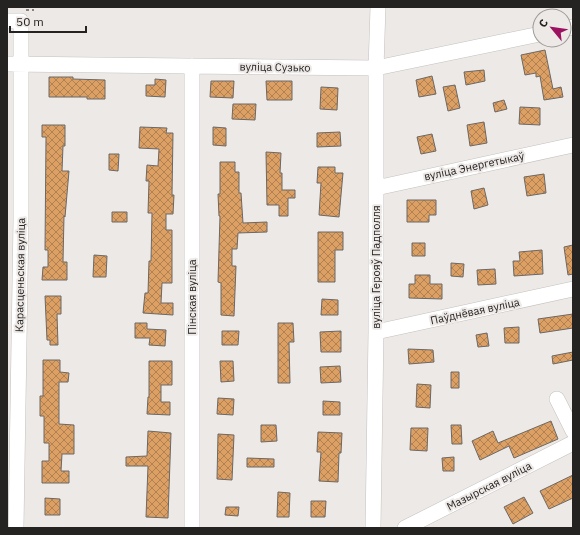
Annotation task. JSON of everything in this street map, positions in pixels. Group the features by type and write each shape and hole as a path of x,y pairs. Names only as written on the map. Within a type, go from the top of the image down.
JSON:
{"street":[{"name":"вуліца Герояў Падполля","path":"373,528 376,332 376,68 378,7"},
{"name":"Карасценьская вуліца","path":"14,21 16,528"},
{"name":"вуліца Сузько","path":"14,64 376,68 532,36"},
{"name":"Пінская вуліца","path":"192,66 192,528"},
{"name":"вуліца Энергетыкаў","path":"376,188 573,145"},
{"name":"Паўднёвая вуліца","path":"376,332 573,289"},
{"path":"557,400 573,431"},
{"name":"Мазырская вуліца","path":"405,528 573,443"}],"building":[{"path":"545,50 553,89 561,87 563,97 544,100 540,76 536,77 536,73 525,75 521,55"},
{"path":"484,70 485,81 466,85 464,72"},
{"path":"432,76 436,94 419,97 416,80"},
{"path":"49,77 73,77 73,79 105,80 105,99 87,99 87,97 49,97"},
{"path":"155,79 166,80 165,97 146,96 146,85 155,85"},
{"path":"211,81 234,81 233,98 210,97"},
{"path":"266,81 292,81 292,100 267,100"},
{"path":"455,85 460,108 448,111 443,87"},
{"path":"321,87 338,88 337,110 320,109"},
{"path":"504,100 507,109 495,112 493,103"},
{"path":"233,104 256,104 255,120 232,119"},
{"path":"520,107 540,108 540,125 519,124"},
{"path":"484,122 487,143 470,146 467,125"},
{"path":"42,125 65,125 65,146 63,146 62,171 69,171 65,217 64,216 63,262 67,262 67,280 42,280 43,267 48,267 48,250 45,250 46,137 42,137"},
{"path":"140,127 167,128 166,133 173,133 173,214 166,214 166,230 172,230 172,283 162,283 161,303 173,303 173,315 143,313 145,293 148,293 149,261 151,261 152,213 148,213 149,181 146,181 147,165 158,166 159,149 139,148"},
{"path":"213,127 226,128 226,146 213,145"},
{"path":"340,132 341,146 317,147 317,133"},
{"path":"432,134 436,151 421,154 417,137"},
{"path":"266,152 281,153 280,173 282,173 282,190 295,190 295,198 288,198 288,216 279,216 279,205 267,205"},
{"path":"109,154 119,154 118,171 109,170"},
{"path":"220,162 235,162 235,172 239,172 239,193 241,193 243,223 267,222 267,232 238,233 237,249 232,249 232,266 236,266 234,316 221,315 221,283 218,282 220,216 218,194 220,194"},
{"path":"318,167 335,167 335,173 343,173 339,217 319,215 321,183 317,183"},
{"path":"544,174 546,193 527,196 524,177"},
{"path":"484,188 488,205 474,209 471,191"},
{"path":"407,200 436,200 436,215 429,215 429,222 407,222"},
{"path":"112,212 127,212 127,222 112,222"},
{"path":"318,232 343,232 343,250 335,250 335,282 318,282"},
{"path":"412,243 425,243 425,256 412,256"},
{"path":"573,245 573,274 568,275 564,247"},
{"path":"542,250 543,274 514,276 513,261 520,261 519,252"},
{"path":"94,255 107,256 106,277 93,277"},
{"path":"451,263 464,264 463,277 451,276"},
{"path":"495,269 496,284 478,285 477,270"},
{"path":"415,275 430,275 430,284 442,284 442,299 409,298 409,284 415,284"},
{"path":"45,296 61,296 61,314 57,314 58,345 50,345 50,340 47,340"},
{"path":"322,299 338,300 338,315 321,315"},
{"path":"573,314 573,328 540,333 538,319"},
{"path":"135,323 147,323 147,329 166,330 165,346 149,345 150,338 135,338"},
{"path":"278,323 293,323 294,342 289,342 290,383 278,383"},
{"path":"519,327 519,343 505,343 504,328"},
{"path":"222,331 239,331 238,345 222,345"},
{"path":"341,331 341,352 321,352 320,332"},
{"path":"487,333 489,346 478,347 476,335"},
{"path":"408,349 433,350 434,362 409,364"},
{"path":"573,352 573,360 553,364 552,356"},
{"path":"43,360 60,360 60,372 69,373 68,382 59,382 59,424 74,425 74,454 62,454 61,471 69,471 69,483 42,483 42,461 49,461 49,443 44,443 44,416 40,416 40,396 43,396"},
{"path":"149,361 172,361 172,385 161,385 161,402 170,402 170,415 147,414 149,397"},
{"path":"220,361 233,361 234,381 221,382"},
{"path":"340,366 341,382 321,383 320,367"},
{"path":"451,372 459,372 459,388 451,388"},
{"path":"417,384 431,385 430,408 416,407"},
{"path":"218,398 234,399 233,415 217,414"},
{"path":"323,401 340,402 340,415 323,415"},
{"path":"551,421 558,439 514,458 509,446 480,460 472,441 493,431 498,443"},
{"path":"261,425 276,425 277,441 261,442"},
{"path":"451,425 461,425 462,444 452,444"},
{"path":"411,428 428,428 427,451 410,450"},
{"path":"148,431 171,433 168,518 146,517 148,466 126,466 126,457 147,456"},
{"path":"318,432 342,433 341,453 339,453 338,482 319,481 321,452 317,452"},
{"path":"218,434 234,435 232,480 217,479"},
{"path":"454,457 454,471 443,471 442,458"},
{"path":"247,458 274,459 274,467 247,467"},
{"path":"573,475 573,498 549,509 540,491"},
{"path":"278,492 290,493 289,517 277,517"},
{"path":"524,497 533,513 513,524 504,507"},
{"path":"45,498 60,499 60,515 45,515"},
{"path":"311,501 326,501 325,517 311,517"},
{"path":"226,507 239,507 238,516 225,515"}]}
